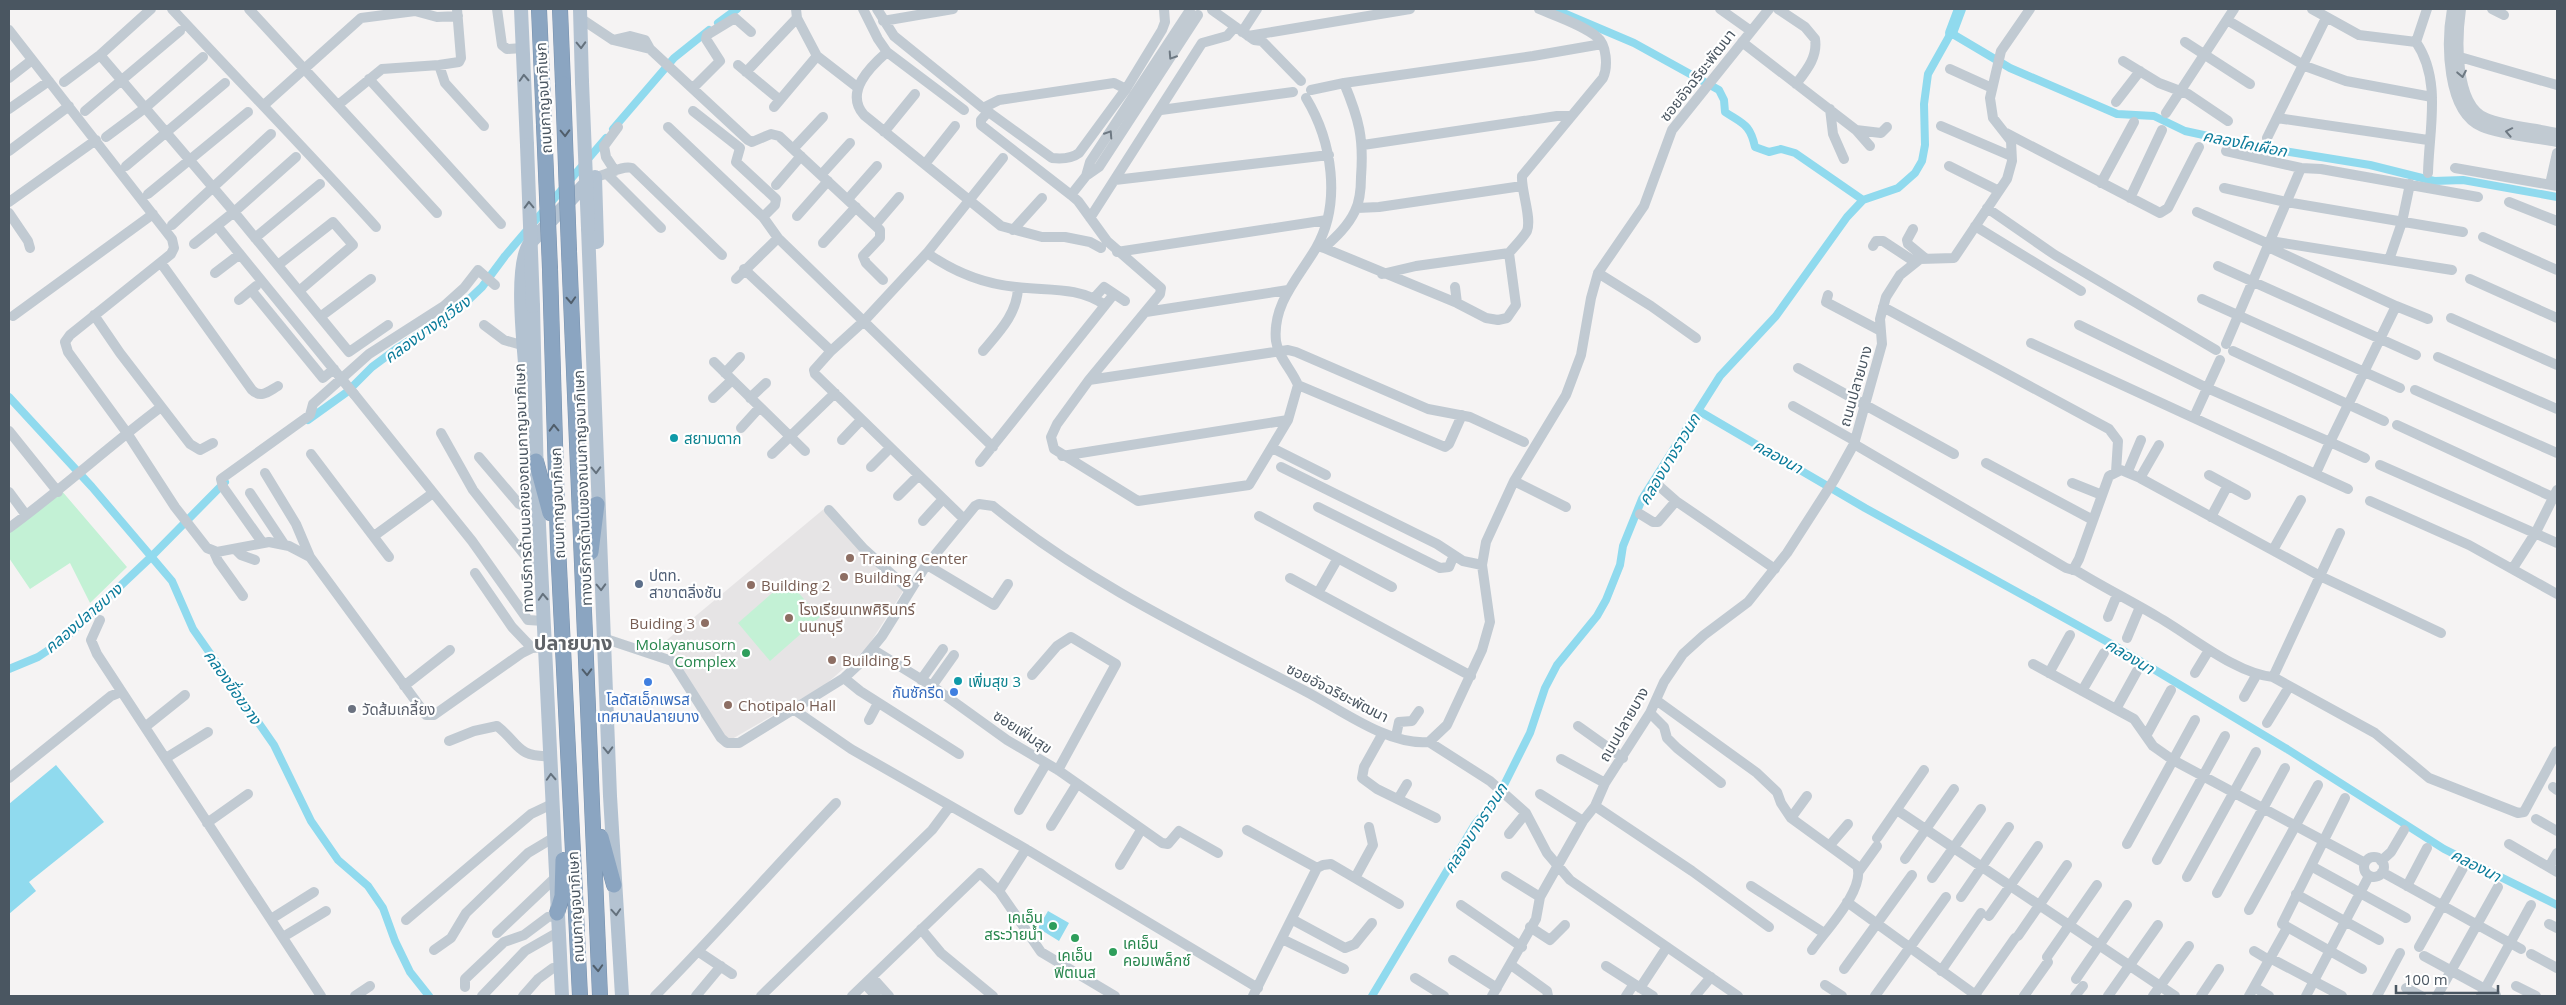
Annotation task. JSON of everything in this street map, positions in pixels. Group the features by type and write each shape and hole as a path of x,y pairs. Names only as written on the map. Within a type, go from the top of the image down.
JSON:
{"highway":[{"name":"ถนนกาญจนาภิเษก","path":"539,9 550,269 558,546 580,996"},
{"name":"ถนนกาญจนาภิเษก","path":"560,9 600,996"},
{"path":"536,458 558,546"},
{"path":"585,617 589,592 591,539 597,504"},
{"path":"592,797 604,853 614,885"},
{"path":"556,922 562,896 564,846 570,814"}],"main road":[{"name":"ทางบริการด้านนอกของถนนกาญจนาภิเษก","path":"521,9 533,306 536,458 544,620 539,647 550,756 556,922 562,996"},
{"name":"ทางบริการด้านในของถนนกาญจนาภิเษก","path":"580,13 597,504 614,885 622,996"},
{"path":"536,458 528,428 521,270 524,252 530,243 590,179 606,174 600,342 593,364"},
{"path":"555,996 553,968 556,922"}],"street":[{"path":"64,82 100,55 151,9"},
{"path":"172,9 254,98 264,105 376,227"},
{"path":"249,9 437,213"},
{"path":"497,9 502,45 507,48 523,48"},
{"path":"864,9 878,39 887,52 964,110"},
{"path":"877,9 894,36 986,110 1052,158 1074,157 1126,89 1164,26 1164,9"},
{"path":"883,21 953,9"},
{"path":"1071,195 1086,176 1099,167 1143,91 1193,11 1204,15 1212,9 1245,33 1296,86 1299,99 1308,94 1344,83 1534,56 1602,44"},
{"path":"1245,33 1257,9"},
{"path":"1090,218 1161,110 1202,43 1245,33 1410,9"},
{"path":"1382,274 1416,266 1509,253 1526,232 1528,222 1522,186 1525,170 1569,116 1590,94 1606,72 1606,61 1602,44 1596,36 1539,9"},
{"path":"1720,9 1751,31"},
{"name":"ซอยอัจฉริยะพัฒนา","path":"603,638 672,661 721,738 727,743 739,743 844,678 872,650 927,565 964,519 979,504 993,506 1114,589 1180,627 1383,733 1418,742 1429,742 1447,725 1471,676 1490,622 1482,565 1486,542 1514,481 1566,395 1581,355 1591,298 1598,273 1644,206 1669,135 1769,9"},
{"path":"1778,9 1804,27 1815,39 1815,54 1807,70 1796,84"},
{"path":"1873,246 1876,241 1883,241 1920,260 1954,258 2007,179 2011,156 2010,141 1992,113 1992,88 2001,51 2030,9"},
{"path":"2166,113 2234,9"},
{"path":"2312,9 2359,35 2416,42 2422,50 2432,82 2428,172"},
{"path":"2416,42 2427,9"},
{"path":"2452,9 2459,105 2467,118 2483,127 2557,142"},
{"path":"2461,9 2454,56 2468,101 2474,111 2486,118 2557,133"},
{"path":"2492,9 2504,15"},
{"path":"264,105 354,22 367,15 415,11 437,17 458,13 460,60 439,65 382,69 338,106"},
{"path":"580,13 612,40 637,36 645,40 653,52 748,140 752,142 776,134 801,156 880,230 880,238 863,258 883,280"},
{"path":"746,72 797,13 817,56 857,87"},
{"path":"693,88 720,61 706,39 708,34 735,18 751,32"},
{"path":"2267,138 2305,66 2326,18"},
{"path":"2227,20 2305,66 2346,81 2432,97"},
{"path":"9,30 67,104 101,139 172,239 174,245 171,254 70,335 66,340 66,347 127,433 175,507 207,548 214,552 218,561 243,596"},
{"path":"85,111 123,82 180,31"},
{"path":"1742,42 1856,130 1870,146"},
{"path":"2185,42 2250,84"},
{"path":"887,52 857,87 859,109 884,132 970,198 1001,226 1042,236 1065,236 1090,242 1101,248"},
{"path":"100,55 234,212 349,352 388,325"},
{"path":"738,64 777,104 817,56"},
{"path":"2454,56 2557,85"},
{"path":"9,202 145,108 203,57"},
{"path":"9,78 32,60"},
{"path":"2123,61 2159,82 2180,91 2228,121"},
{"path":"439,65 444,83 484,126"},
{"path":"1950,69 1992,88"},
{"path":"2116,102 2140,71"},
{"path":"369,79 501,224"},
{"path":"9,108 49,81"},
{"path":"126,166 167,134 225,83"},
{"path":"1126,89 1114,83 999,100 986,110 981,120 981,125 1071,195 1117,252 1161,288 1160,294 1089,380 1053,430 1051,442 1054,449 1062,456 1132,499 1144,501 1249,485 1288,420 1298,385"},
{"path":"1320,247 1338,237 1357,208 1361,187 1363,145 1356,110 1344,83"},
{"path":"1161,110 1308,84 1308,94 1329,155 1332,185 1327,220 1320,247 1288,290 1277,320 1276,342 1279,351 1298,385 1444,447 1449,444 1462,415"},
{"path":"884,132 915,94"},
{"path":"20,134 67,104"},
{"path":"9,151 67,104"},
{"path":"1830,109 1833,134 1844,159"},
{"path":"693,111 740,148 736,162 776,199 775,205 763,216"},
{"path":"148,194 248,112"},
{"path":"1363,145 1551,117 1569,116"},
{"path":"793,149 823,117"},
{"path":"2278,118 2428,140"},
{"path":"2101,183 2134,122"},
{"path":"925,164 955,126"},
{"path":"1856,130 1881,133 1887,126"},
{"path":"1941,126 2011,156"},
{"path":"618,127 604,146 606,174 661,228"},
{"path":"668,127 763,216 778,238 993,447"},
{"path":"2130,198 2162,130"},
{"path":"2003,131 2158,213 2168,208 2199,147"},
{"path":"172,225 271,134"},
{"path":"797,216 850,143"},
{"path":"2226,151 2301,168 2321,169 2478,197"},
{"path":"2455,168 2554,185 2557,153"},
{"path":"1115,180 1329,155"},
{"path":"776,185 801,156"},
{"path":"194,244 234,212 296,157"},
{"path":"964,519 861,420 815,374 814,370 831,351 864,321 927,254 1003,158"},
{"path":"606,174 625,166 632,168 722,254"},
{"path":"823,243 877,166"},
{"path":"1949,166 1999,191"},
{"path":"1987,208 2055,256 2218,355 2230,359 2229,348 2238,315 2301,168"},
{"path":"255,238 320,184"},
{"path":"2390,260 2402,222 2410,184"},
{"path":"1357,208 1379,208 1522,186"},
{"path":"2224,188 2286,202 2464,232"},
{"path":"875,225 900,197"},
{"path":"1013,230 1042,198"},
{"path":"2509,202 2557,221"},
{"path":"2197,212 2269,244 2396,306 2428,319"},
{"path":"9,213 28,241 30,248"},
{"path":"13,316 154,214"},
{"path":"1117,252 1327,220"},
{"path":"278,266 333,222 353,244 299,291"},
{"path":"217,226 472,541 528,620 544,620"},
{"path":"1975,226 2081,291"},
{"path":"1912,229 1907,240 1908,244 1920,260"},
{"path":"2482,237 2557,270"},
{"path":"736,279 778,238"},
{"path":"2269,244 2452,270"},
{"path":"1320,247 1382,274 1457,303 1486,318 1498,320 1507,318 1516,303 1509,253"},
{"path":"216,273 240,254"},
{"path":"927,254 947,267 1017,294 1065,289 1094,298 1105,305"},
{"name":"ถนนปลายบาง","path":"1494,992 1522,947 1530,927 1536,919 1540,897 1583,821 1595,806 1605,783 1623,758 1650,713 1664,682 1683,654 1704,635 1748,602 1775,569 1834,480 1855,442 1882,344 1880,319 1886,297 1900,275 1920,260"},
{"path":"161,263 252,390 257,394 264,394 278,386"},
{"path":"2218,266 2416,355"},
{"path":"744,270 831,351"},
{"path":"1598,273 1652,306 1696,338"},
{"path":"262,542 221,480 312,410 369,354 444,306 483,274 495,285"},
{"path":"2470,278 2557,318"},
{"path":"320,317 371,279"},
{"path":"238,300 262,281"},
{"path":"1455,287 1457,303"},
{"path":"1094,298 1102,288 1125,301"},
{"path":"251,290 323,378 337,373"},
{"path":"1146,312 1288,290"},
{"path":"983,351 1006,323 1017,294"},
{"path":"980,462 1114,294"},
{"path":"1828,295 1826,302 1881,331"},
{"path":"2202,299 2400,388"},
{"path":"2316,473 2396,306"},
{"path":"1883,307 2109,429 2118,441 2116,472"},
{"path":"94,315 161,407 193,447 204,449 214,443"},
{"path":"2451,318 2557,365"},
{"path":"484,325 504,340 524,346"},
{"path":"2078,325 2207,388 2365,458"},
{"path":"2031,342 2348,489"},
{"path":"2194,417 2207,388 2221,345 2384,421"},
{"path":"1089,380 1279,351 1296,352 1428,409 1462,415 1524,442"},
{"path":"713,398 740,357"},
{"path":"2438,357 2557,409"},
{"path":"714,362 805,451"},
{"path":"1798,368 1866,403 1954,454"},
{"path":"750,398 766,383"},
{"path":"2415,390 2557,453"},
{"path":"772,454 835,393"},
{"path":"1793,406 2066,568 2140,607 2209,650 2257,674 2273,677 2375,733 2429,778 2518,813 2527,809 2557,751"},
{"path":"9,528 58,492 127,433 161,407"},
{"path":"741,428 760,407"},
{"path":"842,440 861,420"},
{"path":"1062,456 1288,420"},
{"path":"2397,425 2556,495 2536,532 2513,568"},
{"path":"9,431 58,492"},
{"path":"441,433 473,490 523,553 530,560 541,563"},
{"path":"2128,471 2141,440"},
{"path":"2140,478 2159,444"},
{"path":"871,467 890,448"},
{"path":"1272,448 1326,475"},
{"path":"311,454 389,557"},
{"path":"479,457 519,504 528,508 538,508"},
{"path":"1986,463 2093,520"},
{"path":"2380,465 2536,532 2557,543"},
{"path":"1280,467 1437,544 1463,561 1482,565"},
{"path":"2073,570 2109,476 2116,472 2128,471 2320,576 2441,634"},
{"path":"264,473 296,524 310,557 426,715 434,714 510,660 539,647 512,627 475,573"},
{"path":"2209,475 2246,495"},
{"path":"898,496 918,476"},
{"path":"1514,481 1566,507"},
{"path":"2072,483 2102,495"},
{"path":"2211,517 2228,485"},
{"path":"1659,486 1676,501 1775,569"},
{"path":"9,492 26,515"},
{"path":"250,493 284,544"},
{"path":"374,536 433,493"},
{"path":"923,521 943,499"},
{"path":"2273,550 2301,500"},
{"path":"1640,514 1653,522 1658,522 1676,501"},
{"path":"2370,501 2513,568 2557,594"},
{"path":"1318,507 1440,568 1449,567 1454,555"},
{"path":"829,510 864,549 910,591"},
{"path":"1259,516 1392,588"},
{"path":"2273,677 2340,533"},
{"path":"214,552 262,542 284,544 310,557"},
{"path":"235,549 241,555 255,560"},
{"path":"1318,593 1338,558"},
{"path":"927,565 994,605 1008,584"},
{"path":"1290,578 1471,676"},
{"path":"2108,617 2117,595"},
{"path":"2127,638 2140,607"},
{"path":"100,620 92,635 92,645 321,996"},
{"path":"2049,673 2070,635"},
{"path":"1032,675 1057,646 1070,637 1116,664 1058,770"},
{"path":"921,680 943,649"},
{"path":"404,686 450,650"},
{"name":"ซอยเพิ่มสุข","path":"872,650 932,686 1007,740 1058,770 1157,841 1167,844 1177,832 1181,831 1218,853"},
{"path":"2195,673 2209,650"},
{"path":"2082,691 2104,653"},
{"path":"932,686 954,655"},
{"path":"2033,664 2134,718 2158,752 2365,863"},
{"path":"2116,710 2137,671"},
{"path":"2244,697 2257,674"},
{"path":"844,678 878,703 959,754"},
{"path":"2267,723 2289,687"},
{"path":"2146,736 2171,690"},
{"path":"9,778 111,696 121,692"},
{"path":"145,727 185,695"},
{"path":"1656,700 1757,773 1777,792 1781,803 1791,818 1857,866 1859,872"},
{"path":"868,720 878,703"},
{"path":"793,709 851,749 1026,849 1255,992 1317,868 1323,864 1332,864 1399,904"},
{"path":"1396,736 1399,722 1412,721 1419,711"},
{"path":"1650,713 1664,727 1667,738 1677,748 1721,783"},
{"path":"2127,844 2195,720"},
{"path":"449,741 474,731 497,726 521,751 534,756 550,756"},
{"path":"1578,726 1623,758"},
{"path":"166,758 208,732"},
{"path":"1383,733 1364,767 1362,778 1436,818"},
{"path":"2157,860 2225,736"},
{"path":"1429,742 1490,781 1526,813 1547,852 1570,880 1738,996"},
{"path":"2187,877 2256,752"},
{"path":"1561,759 1605,783"},
{"path":"1019,810 1046,764"},
{"path":"2217,893 2285,768"},
{"path":"1812,950 1847,902 1857,882 1859,872 1924,770"},
{"path":"1052,826 1077,784"},
{"path":"1398,798 1406,784"},
{"path":"2249,910 2318,785"},
{"path":"1905,859 1954,789"},
{"path":"208,823 248,794"},
{"path":"1540,794 1583,821"},
{"path":"1791,818 1807,796"},
{"path":"2345,798 2282,922 2287,928 2362,969"},
{"path":"406,920 531,814 552,804"},
{"path":"655,996 699,952 836,804"},
{"path":"762,996 932,830 950,806"},
{"path":"1595,806 1692,871 1769,927"},
{"path":"1932,878 1981,809"},
{"path":"1897,810 2100,944 2175,996"},
{"path":"1509,834 1526,813"},
{"path":"2536,819 2557,831"},
{"path":"1830,845 1848,824"},
{"path":"1355,878 1373,846 1370,827"},
{"path":"1961,897 2009,827"},
{"path":"1120,865 1141,830"},
{"path":"1248,830 1317,868"},
{"path":"2381,861 2391,852 2404,830"},
{"path":"434,950 450,938 466,913 528,852 553,838"},
{"path":"2509,844 2553,870 2557,853"},
{"path":"1941,971 2010,886 2038,846"},
{"path":"2406,886 2427,848"},
{"path":"999,892 1026,849"},
{"path":"2365,863 2375,858 2381,861"},
{"path":"2381,861 2382,872"},
{"path":"2365,863 2364,870 2369,876 2376,877 2382,872"},
{"path":"1847,902 1976,996 2067,865"},
{"path":"2311,866 2362,892 2406,918"},
{"path":"2463,868 2442,905 2422,952 2483,993 2496,995"},
{"path":"2382,872 2521,949"},
{"path":"852,996 980,873 999,892 1041,952 1116,996"},
{"path":"1844,969 1912,875"},
{"path":"1506,876 1540,897"},
{"path":"2306,996 2369,876"},
{"path":"497,933 555,878"},
{"path":"2024,996 2097,885"},
{"path":"1752,886 1824,933"},
{"path":"2437,996 2498,886"},
{"path":"271,919 314,892"},
{"path":"2296,894 2379,940"},
{"path":"1875,996 1946,897"},
{"path":"1462,905 1522,947"},
{"path":"2075,996 2079,982 2100,944 2127,905"},
{"path":"2483,993 2531,905"},
{"path":"283,937 326,911"},
{"path":"465,987 465,980 504,942 524,935 548,917 556,922 542,940 526,951 482,996"},
{"path":"1291,921 1295,921 1346,948 1355,944 1372,923"},
{"path":"1530,927 1550,940 1565,925"},
{"path":"2108,996 2158,925"},
{"path":"2269,996 2251,992 2287,928"},
{"path":"921,930 941,953 993,996"},
{"path":"1282,939 1344,969"},
{"path":"2152,996 2189,946"},
{"path":"1626,996 1637,986 1667,947"},
{"path":"2254,951 2342,996"},
{"path":"699,952 732,974"},
{"path":"2378,996 2400,953"},
{"path":"2531,954 2557,968"},
{"path":"1453,960 1494,992"},
{"path":"1511,965 1547,991 1548,996"},
{"path":"696,996 721,966"},
{"path":"1606,966 1653,996"},
{"path":"523,996 538,979 553,968"},
{"path":"2201,996 2219,969"},
{"path":"1695,996 1711,977"},
{"path":"1415,978 1444,996"},
{"path":"869,980 876,996"},
{"path":"869,980 889,996"},
{"path":"1825,985 1842,996"},
{"path":"355,996 370,986"},
{"path":"2516,986 2536,996"},
{"path":"2406,988 2421,996"}],"shaded area":[{"name":"โรงเรียนเทพศิรินทร์ นนทบุรี","path":"825,508 905,588 867,648 825,685 732,739 725,737 662,644"}],"green space":[{"path":"61,490 127,567 90,603 70,563 30,589 9,558 9,529"},
{"path":"787,580 820,617 770,661 738,623"}],"water":[{"path":"56,765 104,822 29,882 36,891 9,914 9,804"},
{"name":"เคเอ็น สระว่ายน้ำ","path":"1048,911 1069,923 1059,941 1038,928"}],"waterway":[{"name":"คลองบางคูเวียง","path":"718,23 737,9"},
{"path":"1554,9 1634,43 1719,90 1724,100 1725,112 1745,125 1751,134 1755,147 1769,152 1781,149 1795,153 1863,200"},
{"name":"คลองบางราวนก","path":"1951,33 1960,9"},
{"name":"คลองบางคูเวียง","path":"613,129 674,58 709,30"},
{"name":"คลองบางราวนก","path":"1372,996 1475,824 1498,797 1530,733 1545,688 1557,665 1597,616 1606,600 1620,565 1623,546 1642,499 1720,376 1776,316 1847,217 1863,200 1898,188 1915,173 1922,161 1925,145 1924,104 1928,74 1951,33 2010,68 2117,114 2154,116 2185,131 2259,147 2370,165 2434,181 2463,180 2557,197"},
{"name":"คลองบางคูเวียง","path":"308,420 347,392 372,367 399,347 460,308 482,287 505,256 606,138"},
{"name":"คลองขื่อขวาง","path":"9,397 92,487 172,581 193,629 274,745 311,821 338,860 368,886 383,908 395,941 410,972 429,996"},
{"name":"คลองนา","path":"1699,411 1865,508 2115,646 2287,749 2444,849 2557,905"},
{"name":"คลองปลายบาง","path":"9,669 38,657 62,641 151,557 225,482"}],"place":[{"name":"สยามตาก","path":"674,438"},
{"name":"Training Center","path":"850,558"},
{"name":"Building 4","path":"844,577"},
{"name":"ปตท. สาขาตลิ่งชัน","path":"639,584"},
{"name":"Building 2","path":"751,585"},
{"name":"โรงเรียนเทพศิรินทร์ นนทบุรี","path":"789,618"},
{"name":"Buiding 3","path":"705,623"},
{"name":"Molayanusorn Complex","path":"746,653"},
{"name":"Building 5","path":"832,660"},
{"name":"เพิ่มสุข 3","path":"958,681"},
{"name":"โลตัสเอ็กเพรส เทศบาลปลายบาง","path":"648,682"},
{"name":"กันซักรีด","path":"954,692"},
{"name":"Chotipalo Hall","path":"728,705"},
{"name":"วัดส้มเกลี้ยง","path":"352,709"},
{"name":"เคเอ็น สระว่ายน้ำ","path":"1053,926"},
{"name":"เคเอ็น ฟิตเนส","path":"1075,938"},
{"name":"เคเอ็น คอมเพล็กซ์","path":"1113,952"}],"district":[{"name":"ปลายบาง","path":"573,642"}],"water label":[{"name":"คลองโคเผือก","path":"2245,143"}]}
